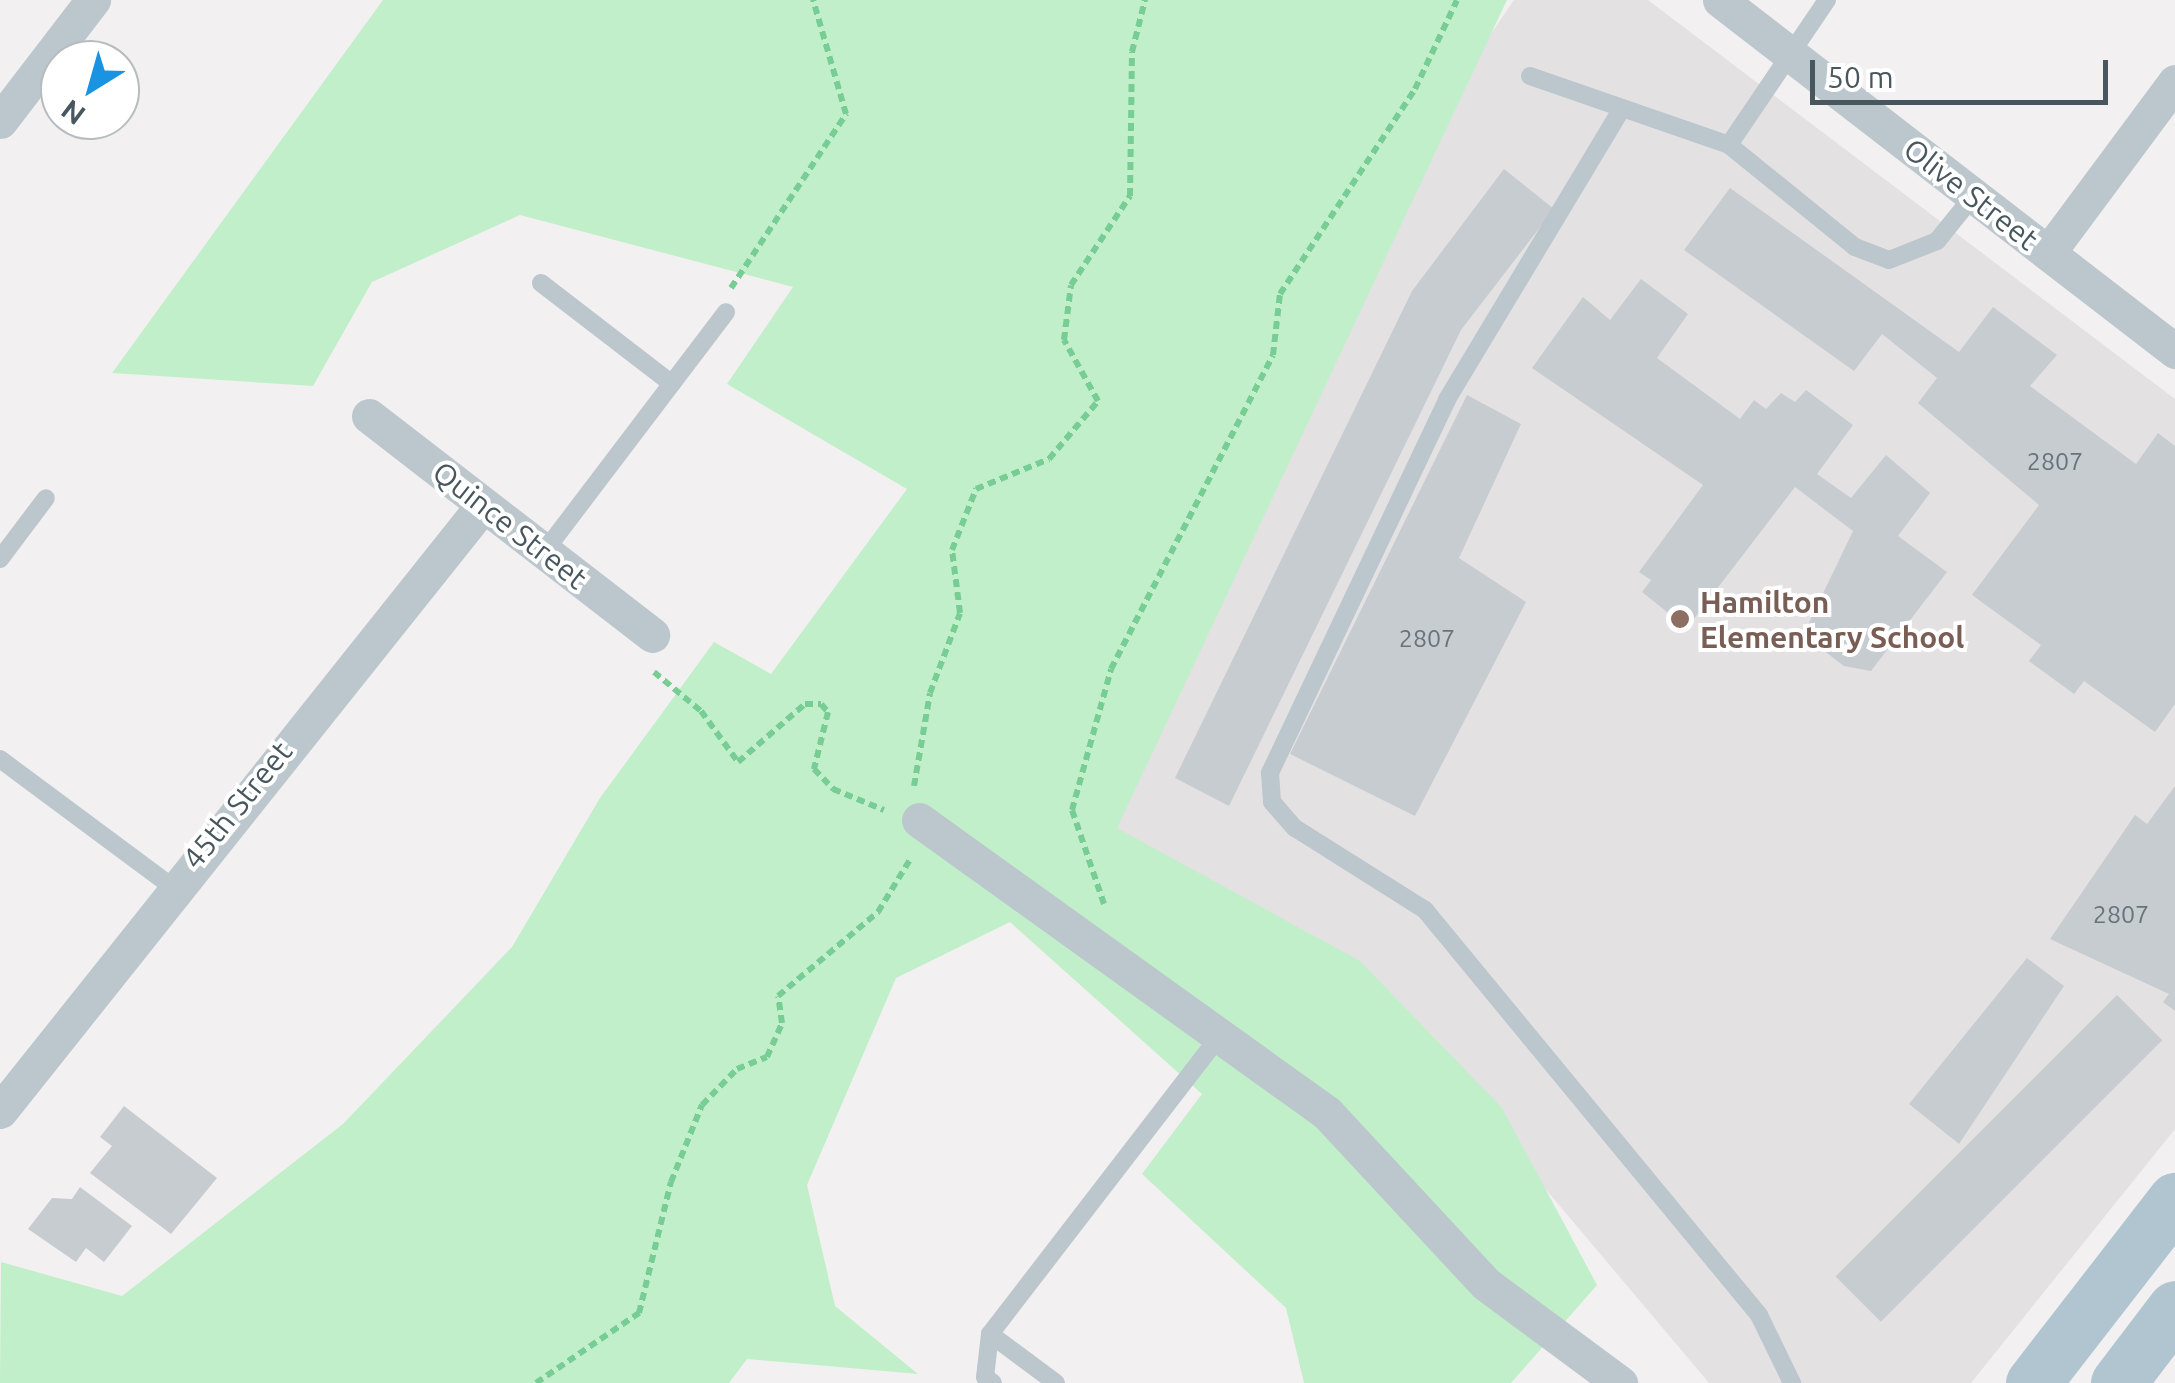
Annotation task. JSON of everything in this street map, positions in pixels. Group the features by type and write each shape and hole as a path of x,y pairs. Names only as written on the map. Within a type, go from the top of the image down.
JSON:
{"main road":[{"path":"2033,1383 2175,1200"},
{"path":"2118,1383 2175,1308"}],"street":[{"path":"0,121 93,0"},
{"name":"Olive Street","path":"1720,0 2175,350"},
{"path":"2048,252 2175,82"},
{"name":"Quince Street","path":"369,416 544,552 648,650"},
{"name":"45th Street","path":"0,1111 170,886 482,505"},
{"path":"919,820 1326,1112 1486,1284 1620,1383"}],"lane":[{"path":"1729,144 1827,0"},
{"path":"1530,76 1729,144 1855,247 1890,260 1937,240 1974,196"},
{"path":"1621,110 1447,400 1270,773 1272,802 1295,828 1438,924 1760,1315 1792,1383"},
{"path":"541,283 672,384"},
{"path":"544,552 726,312"},
{"path":"0,559 46,498"},
{"path":"0,759 170,886"},
{"path":"992,1383 985,1377 990,1334 1221,1034"},
{"path":"990,1334 1056,1383"}],"path":[{"path":"726,312 751,256 846,114 813,0"},
{"path":"536,1383 639,1313 671,1182 702,1106 737,1070 767,1057 782,1022 778,996 878,912 910,866 919,820 912,764 960,613 952,550 976,488 1049,459 1098,400 1064,340 1071,285 1130,196 1132,52 1145,0"},
{"path":"1115,923 1072,810 1111,668 1274,355 1280,294 1415,89 1458,0"},
{"path":"648,650 701,711 738,762 805,704 821,704 828,712 814,770 862,804 919,820"}],"shaded area":[{"name":"Hamilton Elementary School","path":"1514,0 1648,0 2175,399 2175,1129 1971,1383 1709,1383 1404,1021 1073,839 1462,76"}],"green space":[{"path":"383,0 1507,0 1117,828 1360,961 1502,1108 1597,1285 1511,1383 1304,1383 1286,1308 1142,1174 1202,1094 1010,922 896,978 807,1185 835,1306 918,1374 747,1359 729,1383 0,1383 1,1262 122,1296 343,1124 512,947 600,798 714,642 771,674 907,489 727,384 793,287 520,215 372,282 313,386 112,373"}],"building":[{"path":"1504,169 1554,209 1461,330 1229,806 1175,778 1412,291"},
{"path":"1730,188 1959,352 1993,307 2057,355 2030,386 2136,464 2158,433 2175,446 2175,704 2155,732 2084,681 2074,694 2029,661 2041,645 1972,595 2039,505 1918,403 1937,378 1882,334 1854,371 1684,250"},
{"path":"1641,279 1688,314 1657,358 1740,419 1754,400 1766,409 1781,393 1795,402 1806,390 1853,425 1817,474 1851,498 1886,455 1930,493 1898,536 1947,572 1871,671 1844,666 1803,635 1853,531 1795,487 1687,628 1642,592 1651,580 1639,572 1703,485 1532,368 1583,297 1610,320"},
{"path":"1467,395 1521,424 1459,558 1526,602 1415,816 1290,754"},
{"path":"2175,786 2175,1011 2163,1002 2169,994 2050,939 2135,815 2147,824"},
{"path":"2027,958 2064,986 1959,1144 1909,1104"},
{"path":"2117,995 2162,1040 1881,1322 1836,1276"},
{"path":"124,1106 217,1178 171,1234 90,1173 112,1146 100,1137"},
{"path":"80,1187 132,1226 104,1262 86,1248 76,1262 28,1229 52,1198 72,1199"}],"place":[{"name":"Hamilton Elementary School","path":"1680,619"}]}
